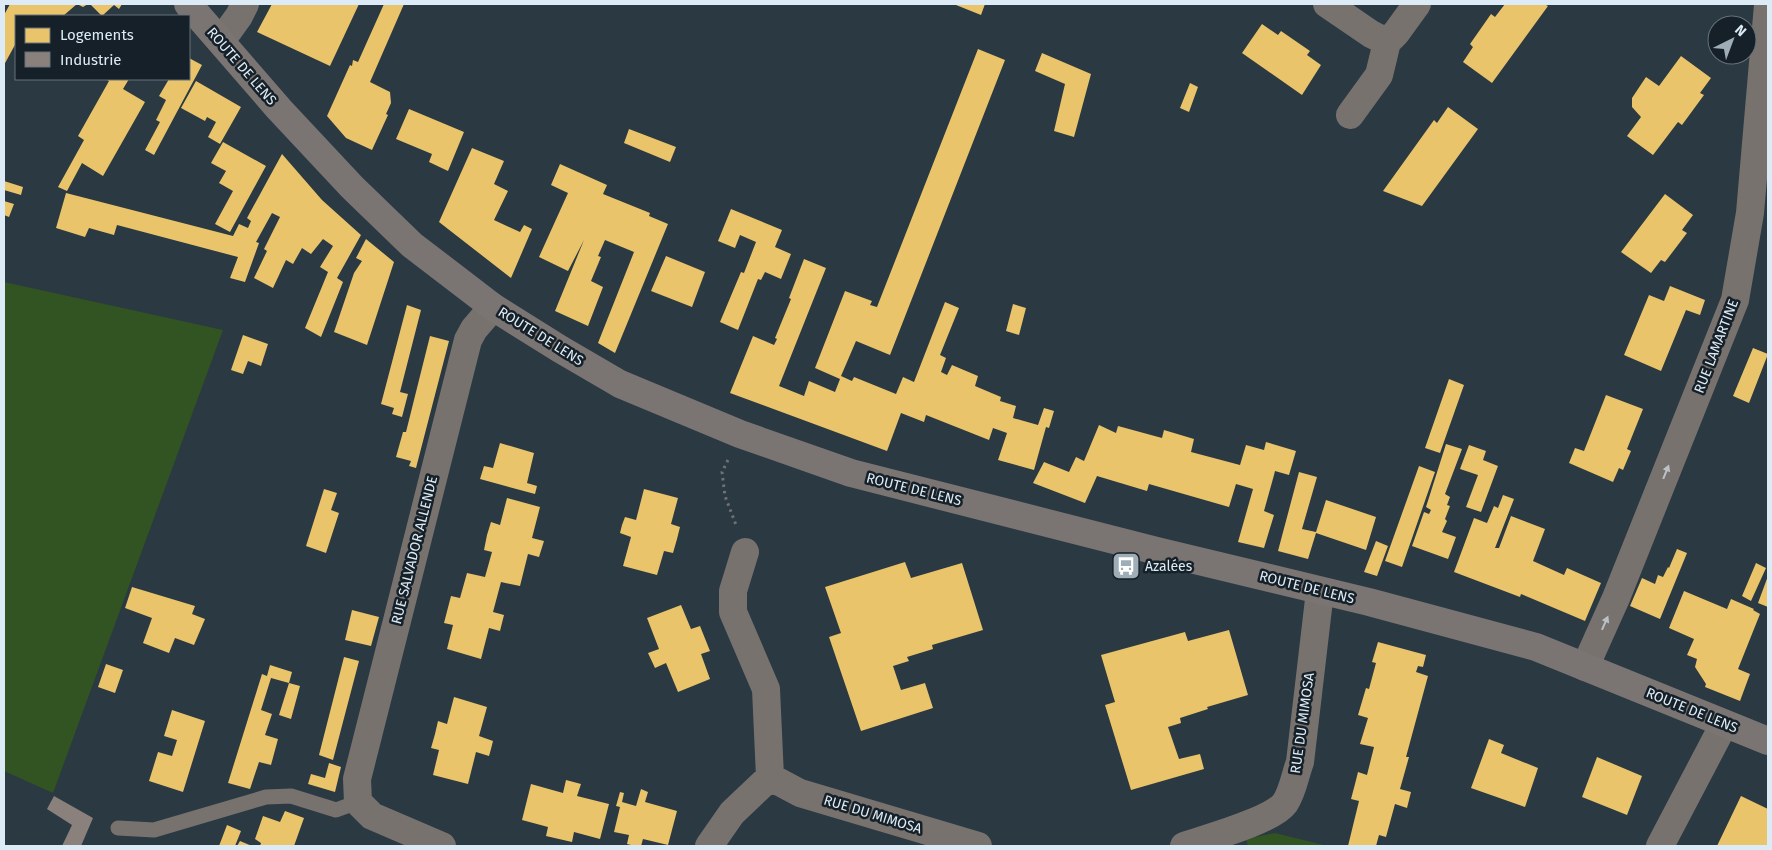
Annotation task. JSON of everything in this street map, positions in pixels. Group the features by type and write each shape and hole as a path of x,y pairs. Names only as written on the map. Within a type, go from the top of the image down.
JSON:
{"street":[{"name":"ROUTE DE LENS","path":"188,4 279,108 352,187 412,245 493,307 620,384 740,434 851,473 1369,602 1536,647 1768,741"},
{"path":"221,41 246,4"},
{"path":"1327,4 1371,34 1387,42"},
{"path":"1350,116 1379,75 1387,42 1417,4"},
{"name":"RUE LAMARTINE","path":"1585,667 1616,598 1735,300 1750,213 1768,5"},
{"name":"RUE SALVADOR ALLENDE","path":"358,802 357,778 468,340 474,329 493,307"},
{"path":"709,846 732,813 770,777 766,689 733,612 733,591 746,552"},
{"name":"RUE DU MIMOSA","path":"1184,846 1265,818 1284,804 1291,790 1300,762 1320,591"},
{"path":"1660,846 1724,724"},
{"name":"RUE DU MIMOSA","path":"770,777 800,793 978,846"},
{"path":"358,802 372,816 442,846"}],"lane":[{"path":"118,828 154,830 266,796 291,796 336,810 358,802"}],"path":[{"path":"740,434 722,472 725,496 746,552"}],"green space":[{"path":"4,282 223,330 53,793 4,771"},
{"path":"1275,833 1328,846 1248,846 1246,839"}],"building: Logements":[{"path":"10,4 77,4 64,15 15,15 15,45 4,65 4,15"},
{"path":"77,4 88,4 83,7"},
{"path":"90,4 122,4 119,9 114,5 101,15"},
{"path":"272,4 359,4 330,66 257,32"},
{"path":"384,4 404,4 370,82 390,92 391,103 386,114 388,115 372,150 346,138 327,116 350,65 352,66 353,60 358,62"},
{"path":"957,4 985,4 981,15"},
{"path":"1505,4 1544,4 1548,6 1492,83 1463,62 1473,47 1470,44 1491,14 1495,17"},
{"path":"1262,24 1278,35 1281,31 1310,51 1307,55 1321,65 1302,95 1242,53"},
{"path":"978,49 1005,60 890,355 856,341 841,376 852,381 854,377 896,394 903,377 914,382 945,302 959,308 940,355 946,358 941,372 947,375 952,365 978,376 975,386 1001,397 1000,401 1016,406 1013,418 1038,425 1044,408 1054,411 1049,428 1046,427 1034,470 998,460 1007,433 993,428 989,440 926,415 924,422 901,413 887,451 730,393 753,336 774,345 804,259 826,268 779,386 804,396 809,381 835,392 840,379 815,368 845,291 872,301 870,305 877,307"},
{"path":"1042,53 1091,74 1074,137 1054,131 1065,84 1035,71"},
{"path":"1681,56 1711,78 1700,93 1704,95 1682,125 1678,122 1653,155 1627,136 1641,117 1632,107 1632,98 1646,77 1659,86"},
{"path":"190,59 202,65 154,155 145,150 160,122 156,120 166,100 159,96 168,80 190,80"},
{"path":"107,80 128,80 123,89 145,102 103,176 82,163 67,191 58,187 84,140 78,136 109,81"},
{"path":"196,81 241,107 220,144 208,137 216,122 207,117 205,121 181,108"},
{"path":"1190,83 1198,87 1189,112 1180,108"},
{"path":"1448,107 1478,129 1422,206 1383,191 1434,120 1437,123"},
{"path":"409,109 464,132 448,171 429,162 432,154 396,139"},
{"path":"629,129 676,147 670,162 624,143"},
{"path":"223,142 266,166 230,232 215,224 233,191 219,183 226,171 211,163"},
{"path":"472,148 504,161 494,184 508,191 494,220 520,232 524,225 532,229 511,278 439,222"},
{"path":"282,154 322,200 361,235 337,278 343,282 321,337 305,328 328,272 320,267 333,246 323,239 311,254 302,248 293,264 286,260 273,288 254,278 267,251 264,249 280,217 272,213 256,242 259,243 245,282 230,278 238,257 117,225 114,235 89,228 85,237 56,228 66,193 233,236 239,224 248,228 251,221 247,218"},
{"path":"560,164 607,185 603,194 650,213 649,216 668,224 615,353 598,343 634,252 605,240 598,256 601,257 591,281 603,287 588,326 555,311 584,240 568,271 539,257 568,193 551,185"},
{"path":"4,181 23,187 21,195 4,190"},
{"path":"1665,194 1693,215 1682,230 1687,233 1665,262 1661,260 1651,273 1621,252"},
{"path":"4,201 14,204 9,217 4,215"},
{"path":"731,209 782,230 775,247 791,254 781,279 765,272 761,280 758,279 738,330 720,322 741,272 744,273 756,242 740,235 735,248 718,241"},
{"path":"366,239 394,262 367,345 334,332 354,273 362,261 356,258"},
{"path":"666,256 705,272 692,307 651,291"},
{"path":"1670,286 1705,300 1700,315 1686,310 1661,371 1624,355 1649,295 1664,301"},
{"path":"1013,304 1026,308 1019,335 1006,331"},
{"path":"407,305 421,310 400,392 408,394 402,417 392,414 394,408 381,404"},
{"path":"243,335 268,344 261,366 248,361 243,374 231,370"},
{"path":"430,336 449,341 416,468 409,466 411,461 396,457 403,432 406,432"},
{"path":"1753,348 1768,354 1749,403 1733,396"},
{"path":"1449,379 1464,385 1440,453 1425,448"},
{"path":"1606,395 1643,409 1627,449 1631,451 1623,470 1619,468 1613,482 1569,463 1575,448 1584,451"},
{"path":"1099,425 1116,433 1118,426 1162,438 1164,430 1194,439 1191,452 1240,465 1246,445 1264,450 1266,442 1296,451 1289,475 1275,471 1264,511 1274,515 1264,548 1238,542 1253,489 1236,484 1229,507 1149,484 1147,491 1097,476 1085,503 1033,483 1044,462 1069,472 1076,457 1084,461"},
{"path":"500,443 534,453 527,483 537,486 535,494 480,479 484,466 493,468"},
{"path":"1446,444 1462,449 1445,494 1450,497 1447,505 1450,506 1445,519 1447,521 1442,532 1456,537 1448,559 1412,546 1424,512 1429,514 1431,510 1426,507"},
{"path":"1469,445 1486,451 1483,460 1498,466 1481,512 1466,507 1478,475 1460,469"},
{"path":"1419,466 1435,472 1402,567 1385,561"},
{"path":"1299,472 1317,477 1302,529 1316,532 1326,500 1376,517 1366,550 1316,533 1308,559 1278,551"},
{"path":"324,489 337,493 331,510 339,513 326,553 306,546"},
{"path":"644,489 678,498 671,524 680,527 677,539 673,553 664,551 657,575 623,566 631,537 620,533 622,525 625,517 636,520"},
{"path":"1503,495 1514,499 1495,548 1499,548 1511,516 1545,529 1533,561 1564,575 1567,568 1601,583 1585,621 1521,594 1520,597 1454,572 1474,518 1487,523 1494,506 1498,508"},
{"path":"507,498 540,507 532,538 544,541 539,557 528,554 520,586 501,582 493,612 504,615 500,631 489,628 481,659 447,649 453,625 444,623 451,596 460,598 467,573 485,577 492,552 484,550 487,535 491,522 500,525"},
{"path":"1376,541 1388,546 1377,576 1364,572"},
{"path":"1677,549 1687,553 1660,619 1630,606 1642,578 1655,584 1658,575 1663,577 1669,568"},
{"path":"905,562 911,578 962,563 983,630 932,645 933,649 907,657 909,661 893,666 901,690 925,683 933,708 861,731 829,637 841,633 825,587"},
{"path":"1756,563 1766,568 1751,601 1742,596"},
{"path":"1768,576 1768,607 1758,603"},
{"path":"132,587 195,606 192,614 205,619 194,645 175,638 169,653 143,643 152,618 125,608"},
{"path":"1684,591 1727,609 1731,599 1754,609 1760,614 1738,669 1750,674 1740,701 1705,687 1706,684 1695,667 1697,659 1687,655 1694,639 1669,628"},
{"path":"681,605 691,629 700,626 710,651 701,654 710,679 678,692 666,663 655,668 648,653 659,649 647,618"},
{"path":"352,610 379,617 371,646 345,640"},
{"path":"1229,630 1248,695 1207,707 1208,709 1180,718 1181,723 1168,727 1179,759 1200,754 1204,769 1131,790 1105,705 1115,702 1101,655 1185,632 1188,641"},
{"path":"1378,642 1426,655 1423,667 1418,666 1416,672 1428,676 1406,757 1409,757 1400,789 1411,792 1407,808 1395,804 1386,837 1379,835 1376,846 1348,846 1359,801 1351,799 1358,772 1367,775 1374,747 1360,744 1368,718 1358,715 1366,688 1369,689 1376,663 1372,662"},
{"path":"344,657 359,661 333,760 319,755"},
{"path":"106,664 123,670 115,693 98,687"},
{"path":"270,665 292,672 289,683 271,678 261,710 272,714 265,735 278,739 271,765 259,762 250,789 228,783 262,674 267,676"},
{"path":"289,683 300,686 291,719 279,715"},
{"path":"454,697 487,707 479,736 493,741 489,756 476,752 468,784 433,775 439,750 431,748 438,721 447,724"},
{"path":"172,710 205,721 183,792 149,781 158,752 172,756 177,740 164,736"},
{"path":"1489,739 1504,745 1501,753 1538,768 1525,807 1471,788"},
{"path":"1597,757 1642,776 1627,815 1582,797"},
{"path":"329,763 341,767 335,792 308,784 311,774 325,778"},
{"path":"566,780 581,784 577,796 609,804 600,839 574,832 572,842 546,836 548,827 522,820 531,784 563,793"},
{"path":"641,789 648,792 645,802 677,811 668,845 643,839 641,846 635,846 627,844 629,835 614,832 620,807 616,806 620,792 624,793 622,802 636,806"},
{"path":"1741,796 1768,809 1768,846 1717,846"},
{"path":"285,811 304,818 294,846 260,846 261,843 255,839 263,816 280,822"},
{"path":"227,825 241,831 235,846 219,846"},
{"path":"240,841 252,846 237,846"}],"building: Industrie":[{"path":"54,796 93,818 81,846 62,846 72,825 47,809"}],"place":[{"name":"Azalées","path":"1126,566"}]}
